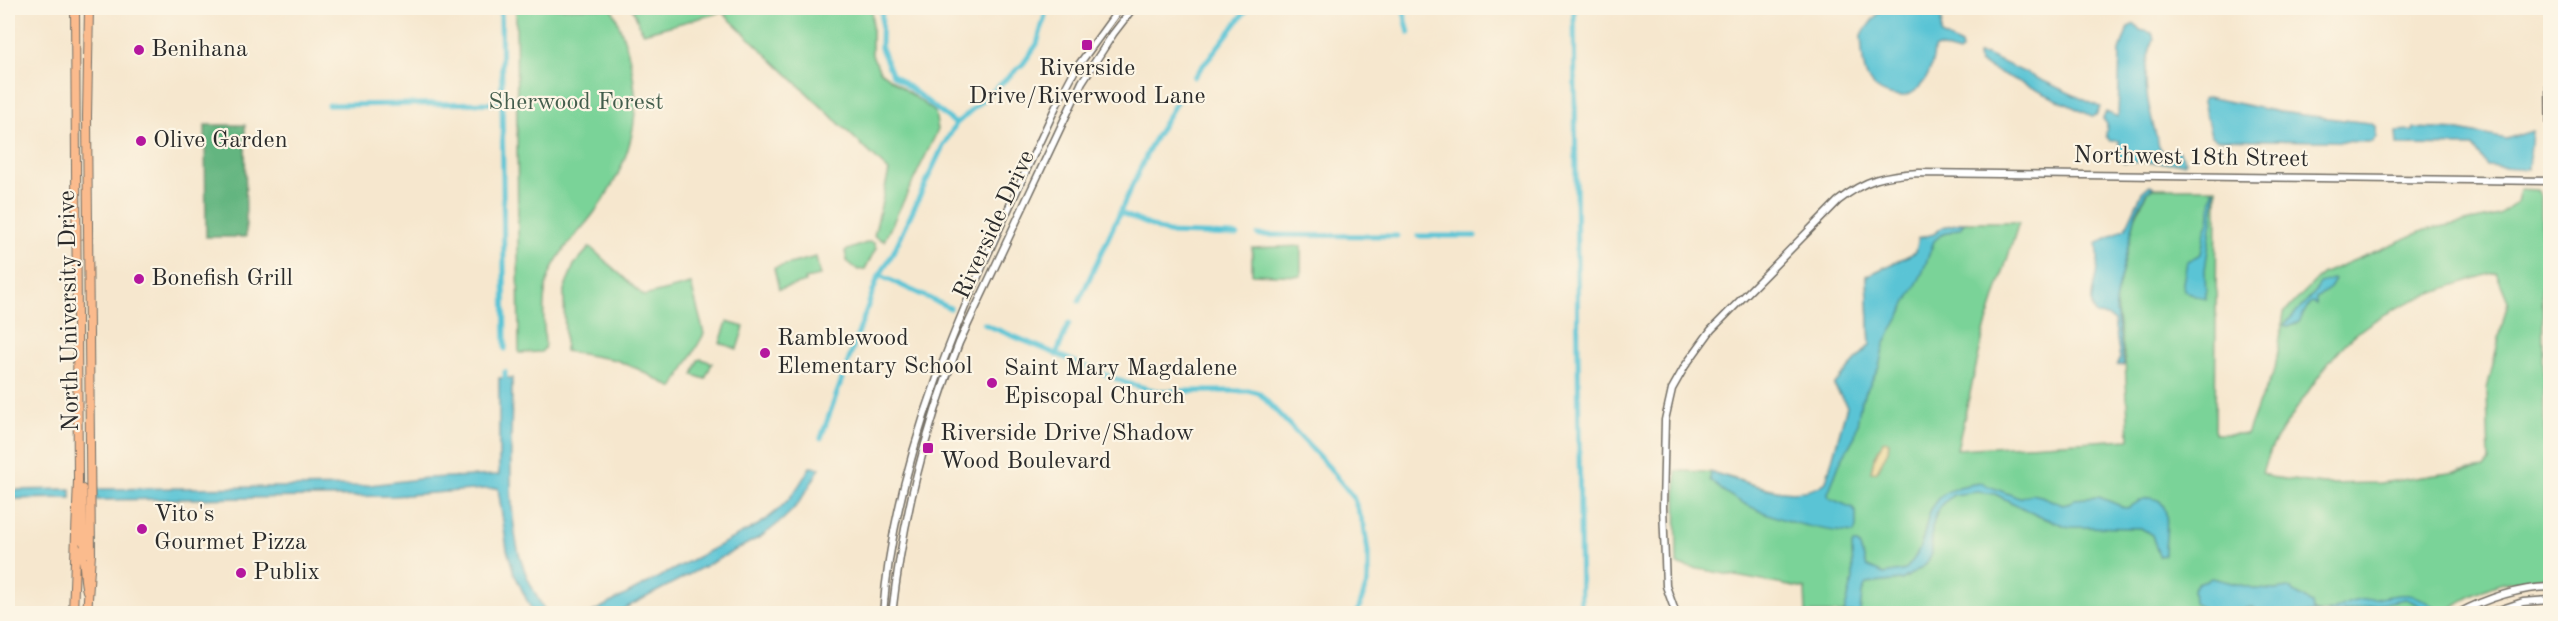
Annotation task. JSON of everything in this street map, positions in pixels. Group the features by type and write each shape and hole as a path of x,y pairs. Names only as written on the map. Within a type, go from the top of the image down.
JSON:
{"main road":[{"name":"North University Drive","path":"73,614 78,480 75,8"},
{"name":"North University Drive","path":"87,614 91,554 88,8"},
{"path":"2549,8 2550,124"},
{"path":"74,80 79,109 87,116"},
{"path":"74,116 81,122 87,146"},
{"path":"78,480 82,488 83,540 87,552 91,554"},
{"path":"76,547 83,554 84,581 88,596"}],"street":[{"name":"Riverside Drive","path":"883,614 897,510 924,415 951,340 1058,102 1076,70 1120,8"},
{"name":"Riverside Drive","path":"892,614 905,522 918,464 939,393 1082,82 1133,8"},
{"name":"Northwest 18th Street","path":"1676,614 1666,586 1663,507 1665,420 1672,389 1685,366 1711,330 1838,201 1856,187 1878,177 1919,173 2550,181"},
{"path":"2457,614 2486,599 2524,589 2550,587"},
{"path":"2487,614 2523,602 2550,600"}],"green space":[{"name":"Sherwood Forest","path":"516,8 612,8 631,63 635,88 635,114 631,138 623,163 611,188 594,213 563,250 549,276 544,303 545,348 541,352 519,353"},
{"name":"Sherwood Forest","path":"632,8 872,8 872,55 880,71 935,112 938,130 884,241 874,236 889,171 722,12 643,33"},
{"path":"205,125 245,125 246,237 206,237"},
{"path":"2149,188 2217,188 2215,434 2247,434 2275,369 2284,313 2322,274 2425,230 2500,215 2517,202 2520,189 2537,190 2541,196 2546,576 2491,587 2443,613 1806,613 1805,589 1677,565 1676,471 1713,473 1786,492 1814,489 1826,482 1847,406 1834,385 1870,345 1867,276 1916,252 1919,238 1934,234 1943,227 1965,222 2019,222 1984,332 1957,449 2129,439 2125,360 2115,301 2135,218","holes":["2496,272 2508,301 2487,389 2489,461 2484,468 2380,483 2323,484 2270,477 2262,473 2276,439 2314,383 2347,342 2362,329 2417,299"]},
{"path":"869,242 874,243 876,248 865,269 858,270 847,261 845,251"},
{"path":"1301,246 1301,276 1252,274 1252,248"},
{"path":"590,247 644,296 691,284 704,334 673,388 616,360 565,351 564,290 574,265"},
{"path":"816,257 820,276 779,289 774,268"},
{"path":"727,322 744,327 737,349 720,343"},
{"path":"698,360 712,363 705,379 693,375"}],"sand":[{"path":"1883,441 1889,442 1888,450 1877,471 1871,472 1874,459"}],"water":[{"path":"1882,8 1942,8 1941,35 1961,45 1962,50 1959,53 1938,47 1934,49 1931,66 1920,87 1915,91 1902,96 1882,92 1871,83 1865,73 1861,35"},
{"path":"2135,24 2140,30 2152,33 2154,39 2149,52 2146,79 2149,106 2159,146 2167,153 2178,151 2186,161 2184,163 2123,162 2119,158 2119,141 2110,141 2106,136 2107,124 2103,119 2106,112 2118,117 2120,51 2128,27"},
{"path":"1978,54 1987,55 2100,107 2096,115 2092,116 1979,63"},
{"path":"2207,97 2279,112 2369,123 2375,126 2376,137 2372,142 2216,139 2211,135 2203,103 2203,99"},
{"path":"2414,128 2459,130 2507,139 2532,131 2529,169 2487,166 2473,146 2397,145 2396,132 2413,131"},
{"path":"2150,185 2154,187 2146,193 2136,213 2117,292 2115,303 2124,365 2117,365 2120,359 2114,321 2107,316 2096,315 2093,309 2092,301 2098,262 2096,244 2126,228 2142,192"},
{"path":"2213,190 2215,190 2215,201 2205,270 2206,299 2184,291 2183,283 2187,261 2201,254"},
{"path":"1965,222 1960,228 1941,235 1934,241 1922,274 1884,345 1879,367 1861,401 1855,436 1841,460 1828,493 1829,498 1853,508 1856,512 1854,533 1817,528 1777,517 1740,501 1710,480 1711,472 1754,485 1785,491 1814,489 1826,482 1847,406 1834,385 1870,345 1867,276 1916,252 1919,238 1934,234 1943,227"},
{"path":"2335,280 2330,288 2316,298 2316,305 2312,302 2309,304 2299,322 2289,327 2284,325 2316,291 2320,283"},
{"path":"499,378 512,378 511,484 517,545 525,572 546,613 533,613 514,573 507,549 498,488 394,496 97,500 96,489 362,486 427,478 499,475"},
{"path":"810,467 820,468 802,498 782,520 762,536 616,613 591,613 758,525 788,500"},
{"path":"1981,483 2019,498 2031,494 2063,505 2074,499 2099,497 2126,508 2148,498 2157,499 2162,504 2167,520 2165,555 2159,556 2152,535 2141,528 2069,527 2038,516 1995,494 1977,492 1953,495 1938,509 1932,528 1932,554 1925,565 1902,580 1866,584 1862,593 1860,613 1844,613 1853,579 1852,545 1854,543 1859,545 1867,567 1884,574 1905,570 1916,556 1934,504 1943,495 1958,487"},
{"path":"71,489 71,498 8,499 8,490"},
{"path":"2212,578 2257,589 2288,588 2312,603 2313,611 2322,613 2355,601 2410,595 2425,600 2439,613 2430,612 2405,599 2335,613 2259,614 2252,607 2230,611 2207,609 2194,603 2193,589 2198,583"}],"waterway":[{"path":"501,8 505,349"},
{"path":"882,8 881,48 892,74 956,124"},
{"path":"821,438 877,280 893,253 942,148 956,124 1023,64 1037,44 1047,8"},
{"path":"1194,77 1248,8"},
{"path":"1403,8 1409,33"},
{"path":"1574,8 1581,614"},
{"path":"1079,301 1151,145 1180,96"},
{"path":"328,105 502,103"},
{"path":"1121,213 1168,233 1237,235"},
{"path":"1258,235 1397,236"},
{"path":"1418,236 1475,236"},
{"path":"879,275 950,308"},
{"path":"1056,355 1069,323"},
{"path":"984,324 1126,383 1157,391 1252,391 1259,393 1329,467 1353,497 1364,526 1368,552 1368,581 1357,614"},
{"path":"505,372 505,384"}],"place":[{"name":"Riverside Drive/Riverwood Lane","path":"1087,45"},
{"name":"Benihana","path":"139,50"},
{"name":"Olive Garden","path":"141,141"},
{"name":"Bonefish Grill","path":"139,279"},
{"name":"Ramblewood Elementary School","path":"765,353"},
{"name":"Saint Mary Magdalene Episcopal Church","path":"992,383"},
{"name":"Riverside Drive/Shadow Wood Boulevard","path":"928,448"},
{"name":"Vito's Gourmet Pizza","path":"142,529"},
{"name":"Publix","path":"241,573"}]}
